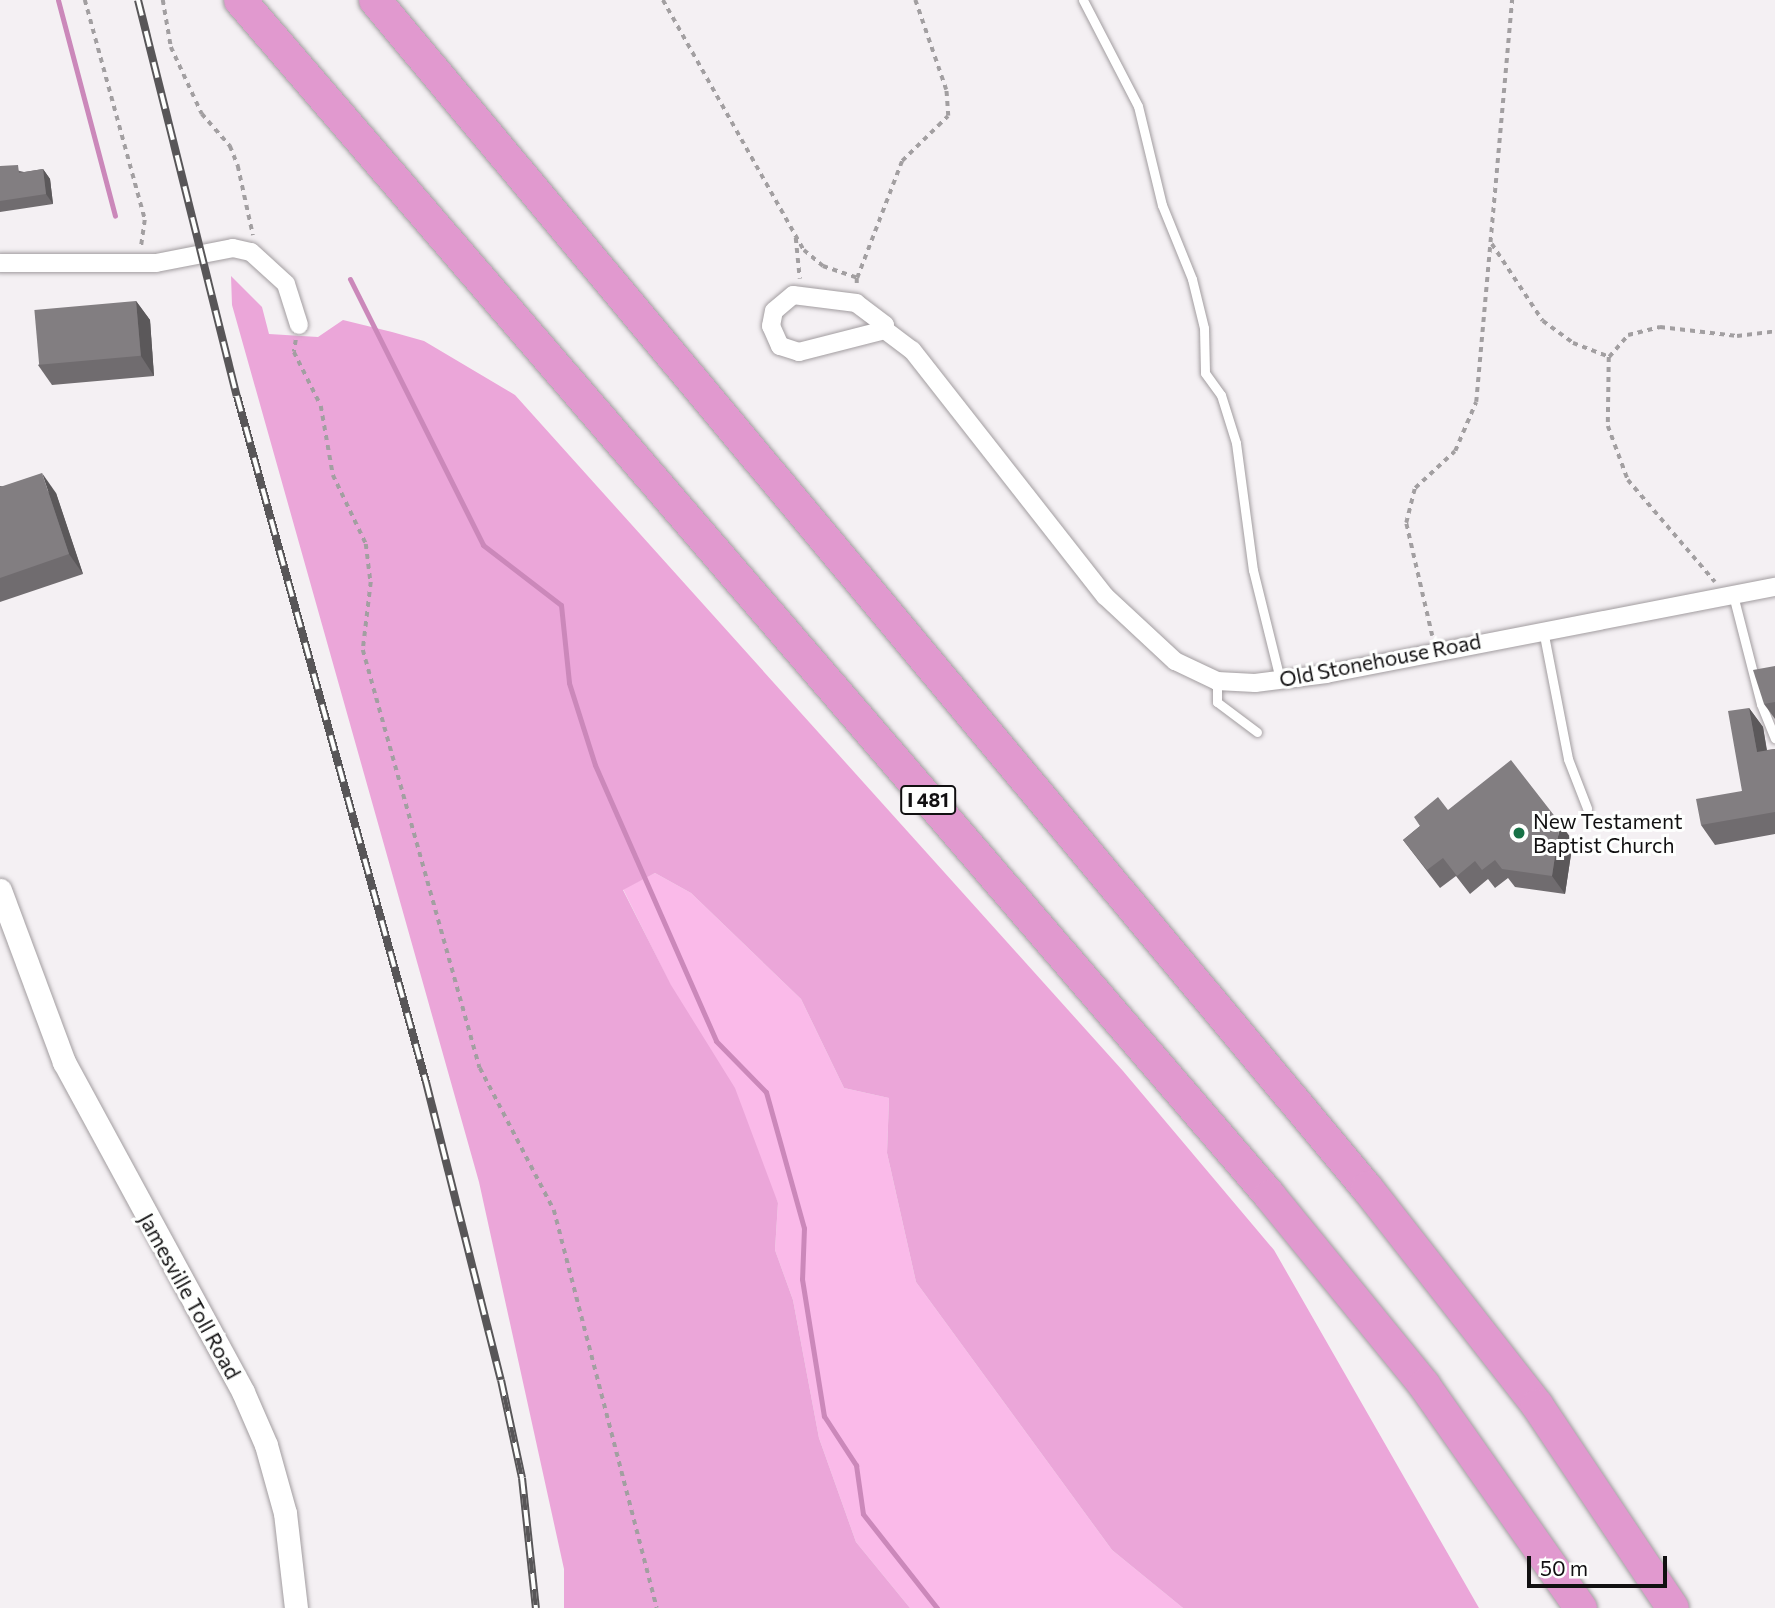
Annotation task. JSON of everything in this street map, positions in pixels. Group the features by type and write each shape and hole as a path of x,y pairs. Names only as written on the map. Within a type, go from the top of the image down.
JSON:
{"highway":[{"path":"375,0 1367,1188 1537,1405 1673,1608"},
{"name":"I 481","path":"245,6 1270,1196 1424,1385 1581,1608"}],"street":[{"path":"0,264 139,263 233,248 267,262 286,284 299,325"},
{"path":"798,295 780,301 774,311 771,326 780,346 799,352 886,330"},
{"name":"Old Stonehouse Road","path":"798,295 856,303 885,325 886,330 912,350 1105,596 1175,661 1217,681 1280,680 1775,587"},
{"name":"Jamesville Toll Road","path":"0,890 64,1062 243,1392 267,1445 285,1513 296,1608"}],"lane":[{"path":"1083,0 1138,106 1162,205 1192,279 1204,328 1205,373 1221,394 1236,443 1254,570 1280,680"},
{"path":"1727,596 1761,704 1775,738"},
{"path":"1543,631 1568,759 1587,808"},
{"path":"1217,681 1217,702 1256,732"}],"path":[{"path":"85,0 145,219 139,263"},
{"path":"163,0 171,47 202,114 230,146 238,166 247,219 267,262"},
{"path":"663,0 796,237 822,266 857,278"},
{"path":"856,303 857,278 902,161 948,116 946,90 915,0"},
{"path":"1436,650 1406,523 1415,488 1455,451 1475,402 1512,0"},
{"path":"796,237 801,276 798,295"},
{"path":"1491,243 1543,321 1573,343 1609,357"},
{"path":"299,325 294,352 321,406 333,475 366,544 371,582 363,650 480,1068 534,1163 554,1210 657,1608"},
{"path":"1727,596 1709,570 1628,480 1608,426 1609,357 1628,335 1660,327 1737,336 1775,331"}],"shaded area":[{"path":"231,276 262,307 269,334 318,337 343,320 392,332 424,341 515,395 1123,1071 1274,1250 1479,1608 1183,1608 1112,1550 916,1282 887,1153 889,1098 844,1088 801,999 691,893 655,873 623,890 671,985 735,1088 778,1203 775,1250 793,1300 819,1438 856,1542 910,1608 564,1608 564,1569 479,1182 232,305"},
{"path":"655,873 691,893 801,999 844,1088 889,1098 887,1153 916,1282 1112,1550 1183,1608 910,1608 856,1542 819,1438 793,1300 775,1250 778,1203 623,889"}],"building":[{"path":"18,165 19,173 43,169 46,194 0,201 0,166"},
{"path":"136,301 141,356 39,365 34,310"},
{"path":"42,473 69,554 0,578 0,487"},
{"path":"1775,666 1775,702 1764,704 1753,670"},
{"path":"1749,708 1757,752 1775,749 1775,812 1701,825 1696,799 1742,791 1728,711"},
{"path":"1511,760 1560,823 1552,876 1502,869 1495,860 1482,870 1475,861 1457,876 1443,858 1427,870 1403,840 1420,826 1414,817 1438,797 1448,810"}],"waterway":[{"path":"58,0 115,216"},
{"path":"350,279 483,545 561,605 569,683 595,765 716,1041 766,1092 804,1228 802,1279 824,1416 856,1465 863,1514 937,1608"}],"railway":[{"path":"138,0 237,396 426,1082 501,1380 522,1478 536,1608"}],"place":[{"name":"New Testament Baptist Church","path":"1519,833"}]}
